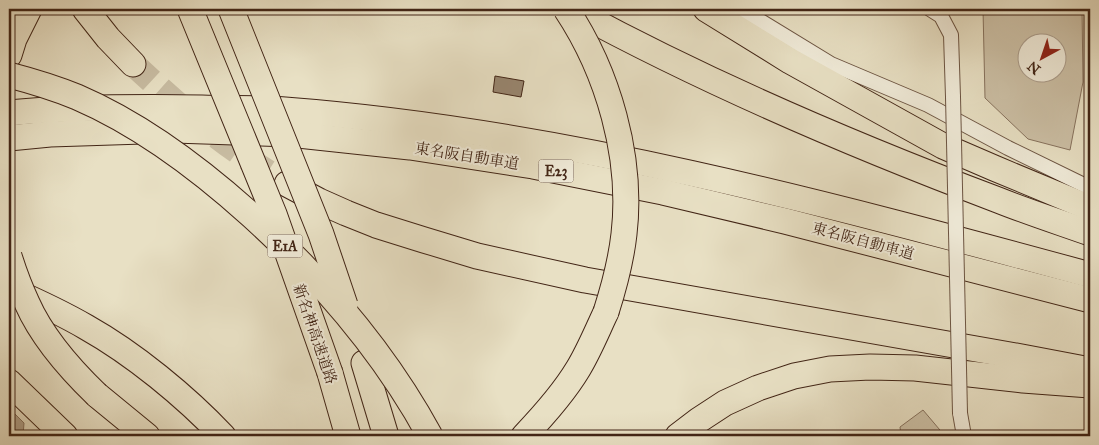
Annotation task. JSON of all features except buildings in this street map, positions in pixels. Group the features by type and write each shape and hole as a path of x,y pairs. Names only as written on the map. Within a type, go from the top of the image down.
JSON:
{"highway":[{"path":"9,55 14,39 29,9"},
{"path":"85,9 108,38 133,64"},
{"name":"新名神高速道路","path":"190,9 274,214 330,373 348,436"},
{"name":"E1A","path":"231,9 321,234 386,436"},
{"path":"524,436 552,405 579,368 594,339 606,312 613,289 624,234 626,208 625,180 617,126 609,96 596,65 566,9"},
{"path":"571,9 689,69 792,116 981,194 1090,233"},
{"path":"706,9 790,61 896,121 1002,172 1090,208"},
{"path":"9,75 36,82 78,97 123,120 167,147 239,205 274,236 340,306 398,384 430,436"},
{"name":"東名阪自動車道","path":"9,113 43,110 159,107 283,110 415,124 529,141 662,167 789,196 1090,275"},
{"name":"東名阪自動車道","path":"9,138 50,134 174,130 289,134 410,147 533,166 663,192 785,220 1090,300"},
{"path":"287,184 318,201 376,225 477,256 585,280 1090,370"},
{"path":"9,256 27,305 64,360 97,395 147,436"},
{"path":"9,289 87,328 123,351 187,401 223,436"},
{"path":"678,436 725,404 758,388 794,376 830,369 870,367 915,368 1090,385"},
{"path":"9,382 65,436"}],"street":[{"path":"741,9 831,64 928,106 1090,188"},
{"path":"930,9 941,16 951,35 960,412 964,436"}],"shaded area":[{"path":"983,9 1082,9 1083,82 1070,150 1028,139 985,98"},
{"path":"9,408 24,423 23,436 9,436"},
{"path":"923,410 945,436 901,436 900,427"}],"tunnel":[{"path":"133,64 215,135 287,184"}]}
